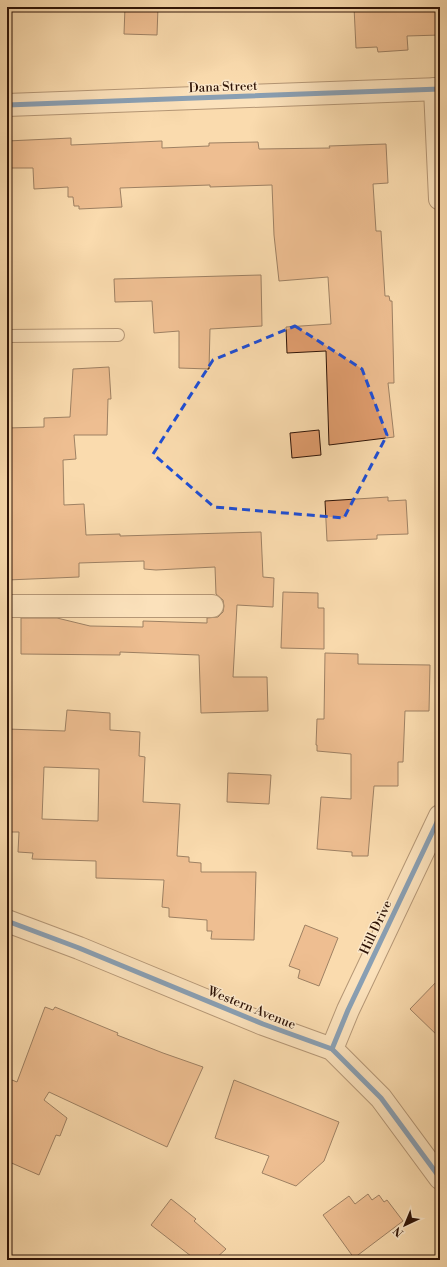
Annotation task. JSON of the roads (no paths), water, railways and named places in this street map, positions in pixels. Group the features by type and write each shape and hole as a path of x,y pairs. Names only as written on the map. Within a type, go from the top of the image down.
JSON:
{"street":[{"name":"Dana Street","path":"7,106 437,89"},
{"path":"437,89 440,199"},
{"path":"7,606 212,606"},
{"name":"Hill Drive","path":"332,1049 348,1010 440,816"},
{"name":"Western Avenue","path":"7,922 79,948 263,1024 332,1049 381,1098 440,1178"}],"lane":[{"path":"7,336 118,335"}]}
